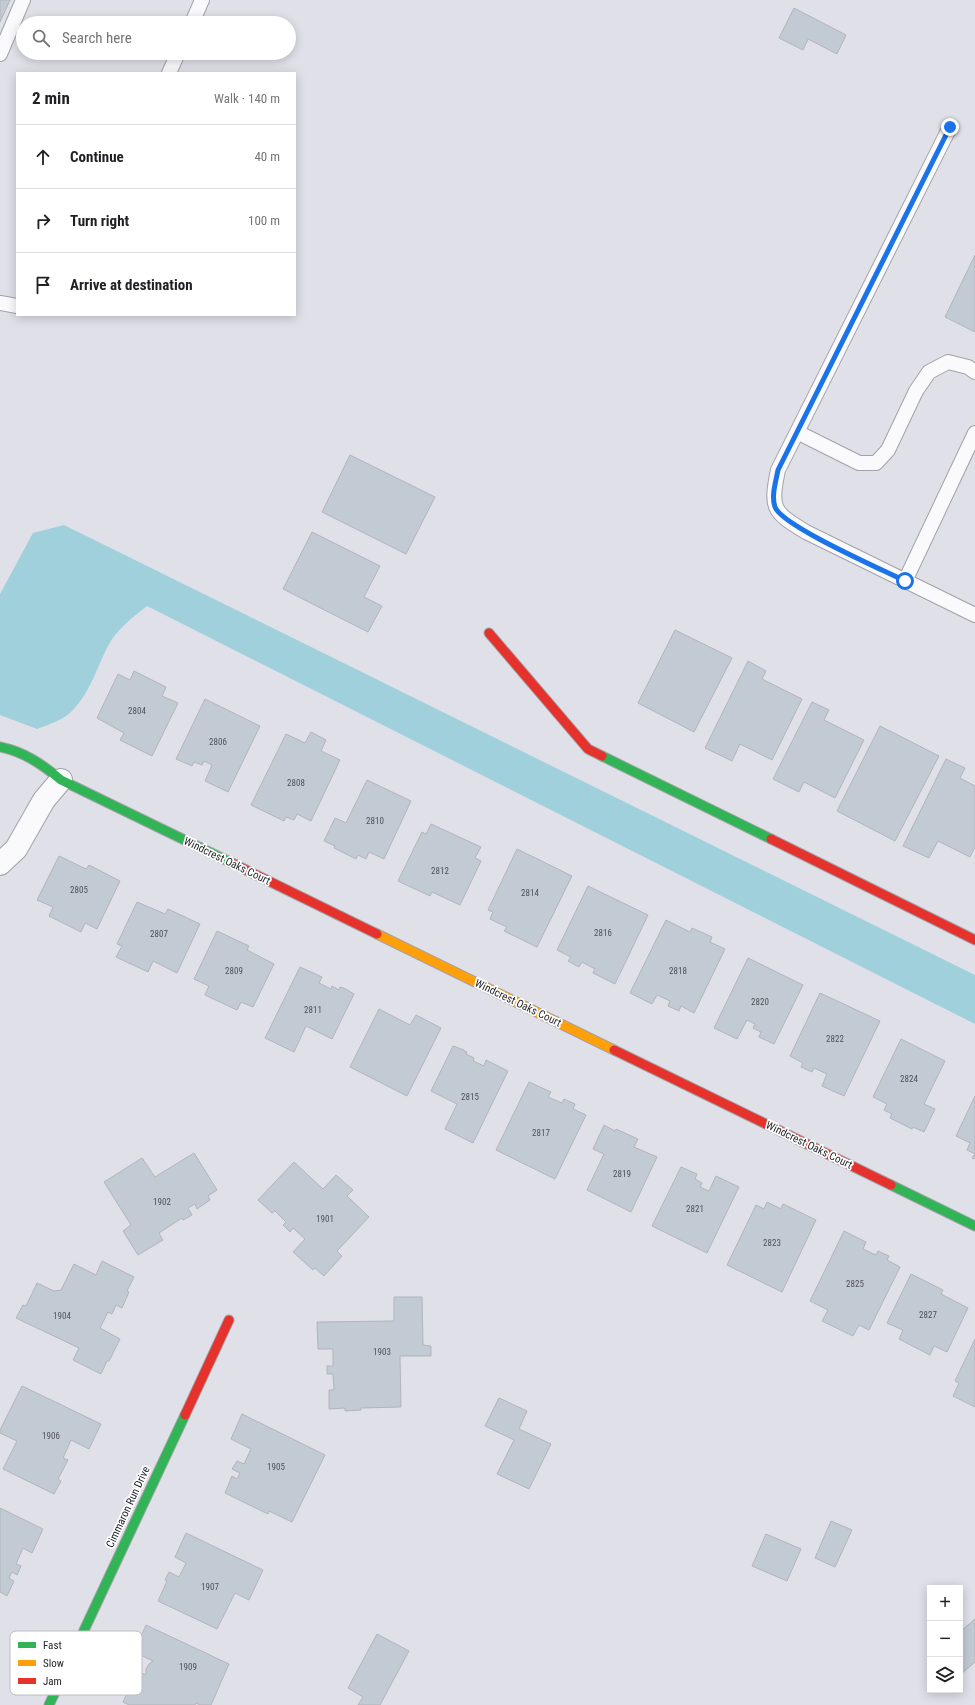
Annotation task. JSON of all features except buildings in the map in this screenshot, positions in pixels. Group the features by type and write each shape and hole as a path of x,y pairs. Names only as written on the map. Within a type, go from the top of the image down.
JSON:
{"street":[{"path":"489,633 588,749 975,940"},
{"name":"Windcrest Oaks Court","path":"0,747 14,749 37,760 61,780 975,1226"},
{"path":"0,864 8,859 16,849 44,800 61,780"},
{"name":"Cimmaron Run Drive","path":"84,1631 229,1320"},
{"name":"Cimmaron Run Drive","path":"49,1705 54,1695"}],"lane":[{"path":"16,16 23,0"},
{"path":"195,16 202,0"},
{"path":"0,54 16,16"},
{"path":"169,72 175,60"},
{"path":"950,127 778,470 774,490 775,507 785,520 806,532 975,615"},
{"path":"0,303 16,306"},
{"path":"797,432 859,463 876,463 888,450 916,391 929,372 948,362 968,367 975,372"},
{"path":"905,581 975,433"}],"water":[{"path":"64,525 975,975 975,1024 147,606 125,624 111,640 88,690 77,706 66,716 37,729 0,715 0,594 33,533"}],"traffic: fast":[{"path":"0,747 25,755 61,780 234,864"},
{"path":"602,756 771,839"},
{"path":"891,1185 975,1226"},
{"path":"84,1631 185,1415"},
{"path":"49,1705 54,1695"}],"traffic: slow":[{"path":"377,934 614,1050"}],"traffic: jam":[{"path":"489,633 588,749 602,756"},
{"path":"771,839 975,940"},
{"path":"234,864 377,934"},
{"path":"614,1050 891,1185"},
{"path":"185,1415 229,1320"}],"route":[{"path":"905,581 785,520 775,507 774,490 778,470 950,127"}]}
